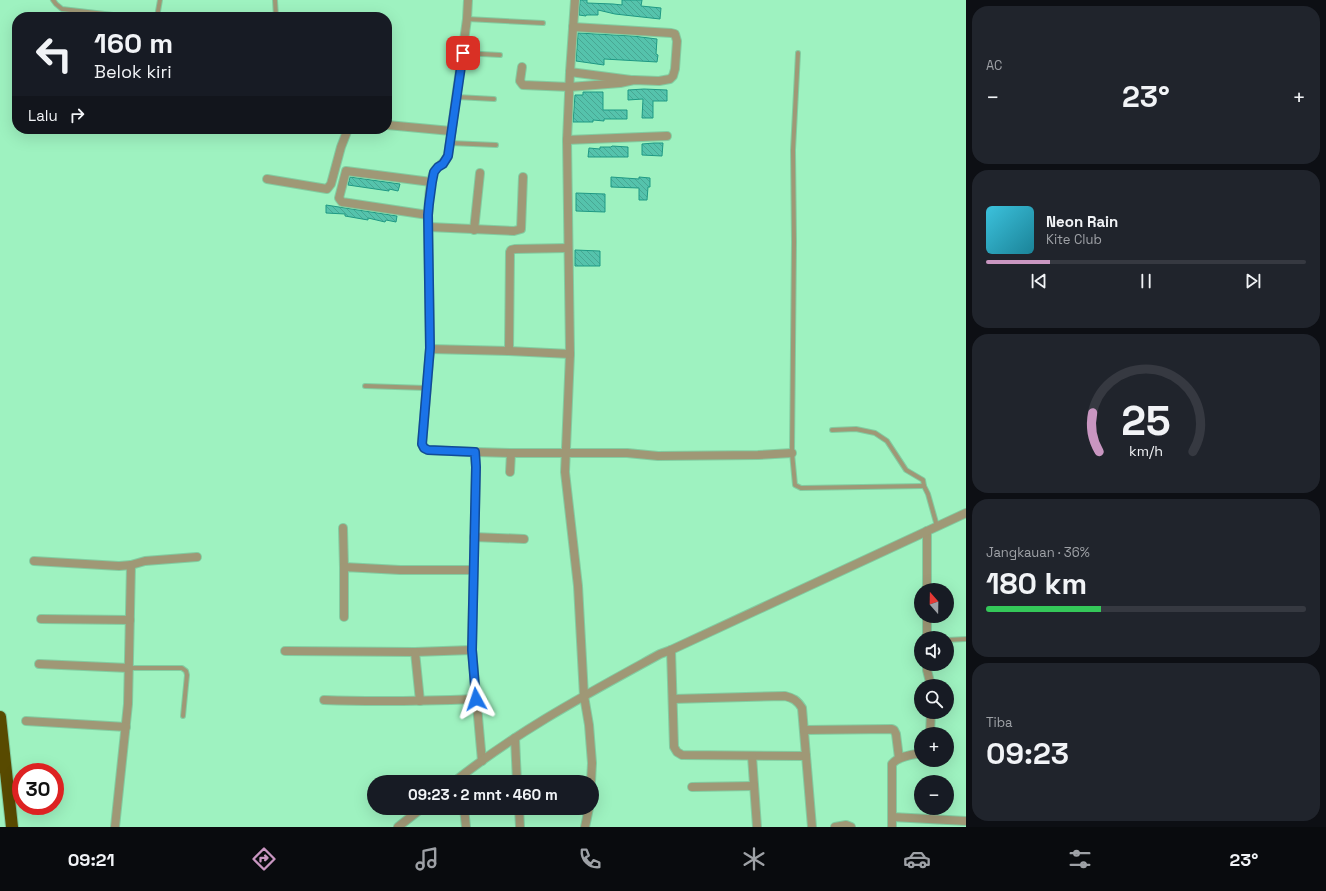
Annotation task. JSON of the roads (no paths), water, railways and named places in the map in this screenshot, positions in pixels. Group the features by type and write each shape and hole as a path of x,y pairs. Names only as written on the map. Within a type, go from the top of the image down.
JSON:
{"highway":[{"path":"0,717 12,827"}],"street":[{"path":"468,0 463,53 448,156 443,164 434,172 428,215 430,348 422,444 424,448 428,450 475,452 627,453 658,456 758,455 792,453"},
{"path":"575,0 567,140 570,354 566,479 578,586 584,696 590,732 591,775"},
{"path":"570,72 634,80 659,81 670,79 673,76 675,69 677,41 675,34 671,33 573,27"},
{"path":"522,67 520,81 523,85 570,87 620,84 634,80"},
{"path":"392,125 451,131"},
{"path":"267,179 327,189 331,184 346,134"},
{"path":"567,140 667,136"},
{"path":"428,215 342,202 339,198 346,171 432,182"},
{"path":"474,230 480,173"},
{"path":"429,228 514,231 521,229 523,177"},
{"path":"509,351 511,250 568,248"},
{"path":"430,348 570,354"},
{"path":"475,452 476,467 472,650 482,762"},
{"path":"510,472 511,453"},
{"path":"466,775 515,738 584,696 660,654 966,513"},
{"path":"343,528 344,617"},
{"path":"927,532 927,583"},
{"path":"474,536 524,539"},
{"path":"34,561 119,566 131,565 146,561 197,557"},
{"path":"115,827 128,704 131,565"},
{"path":"344,567 400,570 473,570"},
{"path":"41,619 130,620"},
{"path":"284,651 415,652 472,650"},
{"path":"671,650 674,747 677,752 682,755 806,756"},
{"path":"415,652 420,701"},
{"path":"39,664 129,668"},
{"path":"673,699 784,696 798,702 802,708 812,827"},
{"path":"324,700 376,702 476,699"},
{"path":"26,721 126,727"},
{"path":"804,730 892,729 896,734 899,758"},
{"path":"515,738 517,775"},
{"path":"892,827 892,764 899,758 914,755"},
{"path":"752,756 756,827"},
{"path":"692,787 754,786"},
{"path":"398,827 413,815"},
{"path":"465,815 466,827"},
{"path":"519,815 520,827"},
{"path":"585,827 588,815"},
{"path":"892,817 966,821"},
{"path":"835,827 851,827"}],"lane":[{"path":"53,0 62,9 88,12"},
{"path":"158,12 160,0"},
{"path":"275,0 276,12"},
{"path":"467,19 543,23"},
{"path":"463,53 500,55"},
{"path":"798,53 793,150 794,242 792,453 795,485 801,488 924,486"},
{"path":"456,97 494,99"},
{"path":"450,143 496,145"},
{"path":"365,386 426,388"},
{"path":"832,430 856,429 875,433 887,441 906,470 922,480 928,494 937,527"},
{"path":"954,640 966,639"},
{"path":"129,668 182,668 185,670 187,675 183,716"}]}
